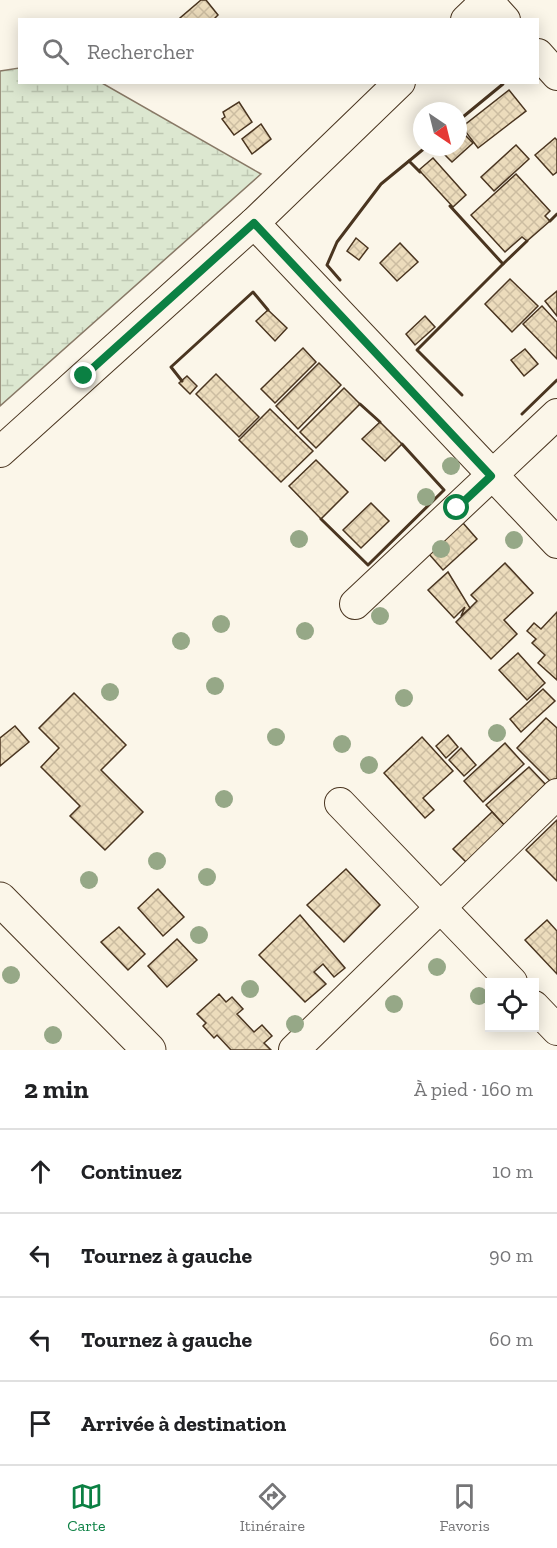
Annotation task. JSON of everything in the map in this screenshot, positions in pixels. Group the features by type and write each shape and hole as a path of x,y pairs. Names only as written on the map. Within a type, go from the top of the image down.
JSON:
{"main road":[{"path":"0,899 149,1050"}],"street":[{"path":"468,18 487,0 504,18"},
{"path":"539,56 557,75"},
{"path":"0,452 254,223 398,84"},
{"path":"254,223 491,476 557,543"},
{"path":"355,604 557,414"},
{"path":"294,1050 557,794"},
{"path":"340,803 508,978"},
{"path":"539,1011 557,1030"}],"green space":[{"path":"18,68 18,84 104,84 261,174 0,406 0,71"}],"building":[{"path":"201,0 206,0 218,15 215,18 180,18"},
{"path":"509,90 526,111 478,148 467,134 467,123"},
{"path":"239,102 252,122 234,135 222,119 225,117 223,112"},
{"path":"261,124 271,139 252,154 242,139"},
{"path":"467,137 473,143 467,148"},
{"path":"555,138 557,140 557,172 553,175 535,155"},
{"path":"516,145 529,159 494,191 481,177"},
{"path":"446,156 459,156 452,162"},
{"path":"433,158 466,195 453,207 419,170"},
{"path":"516,174 550,211 545,216 550,221 527,241 522,237 505,252 471,215"},
{"path":"356,238 368,248 359,260 347,251"},
{"path":"400,243 418,262 397,281 380,263"},
{"path":"510,279 538,306 512,332 485,304"},
{"path":"557,291 557,316 545,301"},
{"path":"542,306 557,322 557,359 523,324"},
{"path":"268,310 287,328 275,341 256,321"},
{"path":"425,316 435,327 415,345 406,334"},
{"path":"303,348 316,362 275,403 261,389"},
{"path":"525,349 538,364 524,376 511,360"},
{"path":"319,363 341,385 298,429 276,406"},
{"path":"216,374 259,417 239,437 196,394"},
{"path":"187,376 197,386 190,394 179,383"},
{"path":"344,388 360,404 316,448 300,432"},
{"path":"270,409 313,451 281,482 239,440"},
{"path":"380,422 402,444 385,461 362,439"},
{"path":"316,460 348,492 321,519 289,486"},
{"path":"371,503 389,521 361,548 343,530"},
{"path":"463,523 477,539 443,570 429,554"},
{"path":"505,563 533,593 504,620 517,634 491,659 456,622 477,601 471,595"},
{"path":"448,572 470,608 461,616 465,607 454,618 428,590"},
{"path":"557,612 557,680 538,663 545,655 532,643 536,639 527,631 534,623 541,629"},
{"path":"518,653 545,683 527,700 499,670"},
{"path":"543,689 555,701 521,732 510,719"},
{"path":"74,693 126,745 101,770 143,812 105,850 70,816 80,806 41,767 59,748 39,728"},
{"path":"546,718 557,728 557,779 553,784 517,748"},
{"path":"15,726 29,742 0,766 0,738"},
{"path":"448,735 458,747 446,758 436,746"},
{"path":"422,737 453,771 423,798 434,810 425,818 384,773"},
{"path":"505,743 524,764 483,802 464,781"},
{"path":"461,748 476,765 464,776 449,760"},
{"path":"529,767 548,787 506,827 486,805"},
{"path":"492,812 506,827 467,863 453,849"},
{"path":"557,820 557,881 526,850"},
{"path":"346,869 380,905 344,942 307,905"},
{"path":"158,889 184,917 163,936 138,908"},
{"path":"300,915 345,968 334,977 323,964 314,972 326,984 305,1002 259,955"},
{"path":"547,920 557,931 557,974 525,940"},
{"path":"119,927 145,954 128,970 101,942"},
{"path":"177,939 197,960 167,987 148,966"},
{"path":"219,994 226,1002 232,997 243,1009 237,1014 254,1032 262,1025 272,1036 264,1043 271,1050 231,1050 217,1035 214,1038 203,1026 206,1023 197,1014"}],"wall":[{"path":"467,114 503,84"},
{"path":"415,156 409,161 420,172"},
{"path":"340,280 327,265 337,242 381,184 409,161"},
{"path":"450,206 503,264 527,241"},
{"path":"550,221 557,214"},
{"path":"462,395 417,350 503,264"},
{"path":"182,381 171,367 253,292 268,310"},
{"path":"522,414 557,380"},
{"path":"360,404 380,422"},
{"path":"321,519 368,565 444,490 402,444"}],"route":[{"path":"84,376 254,223 491,476 457,508"}]}
